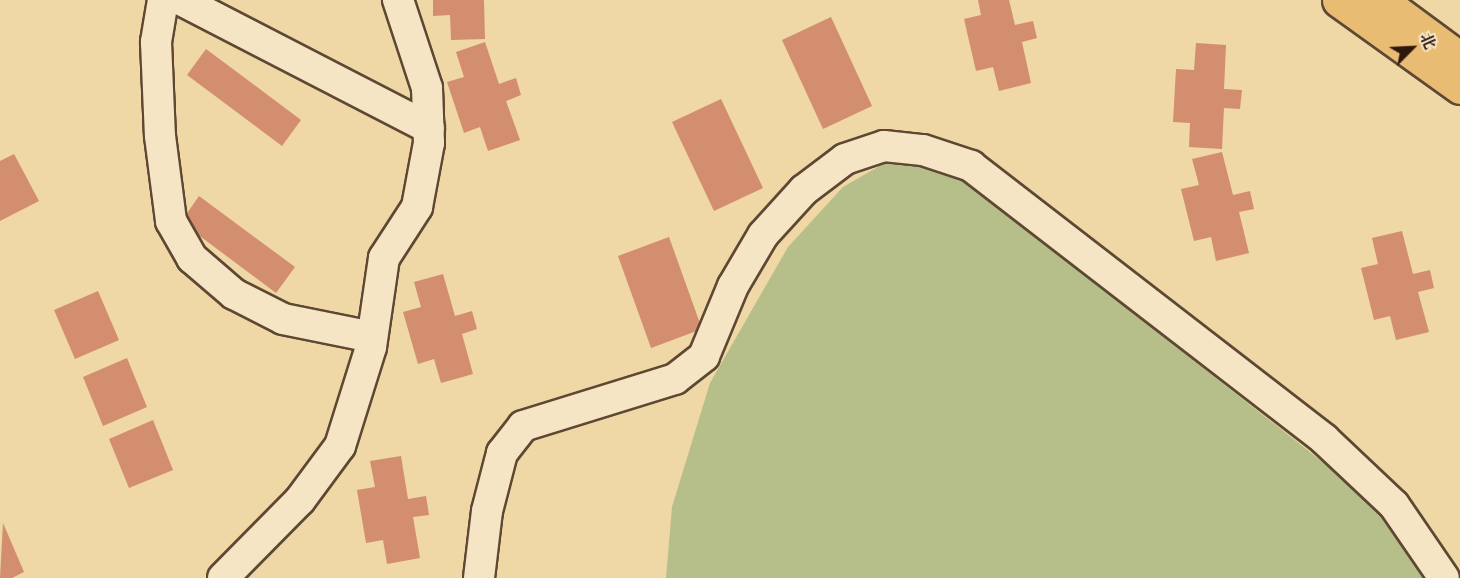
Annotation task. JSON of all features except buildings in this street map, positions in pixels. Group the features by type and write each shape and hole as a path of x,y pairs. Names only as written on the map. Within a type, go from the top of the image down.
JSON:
{"main road":[{"path":"1339,0 1460,87"},
{"path":"1390,3 1460,59"}],"street":[{"path":"164,0 156,42 159,136 171,221 192,258 234,294 284,319 372,337"},
{"path":"181,0 429,128"},
{"path":"223,578 300,500 340,447 372,337 384,258 417,207 429,128 427,88 398,0"},
{"path":"479,578 486,512 502,453 523,426 675,379 704,356 733,286 763,235 804,190 845,159 884,146 923,150 971,166 1324,439 1394,505 1444,578"}],"green space":[{"path":"890,160 953,171 1348,482 1417,551 1428,578 666,578 672,507 710,383 788,247 843,187"}]}
